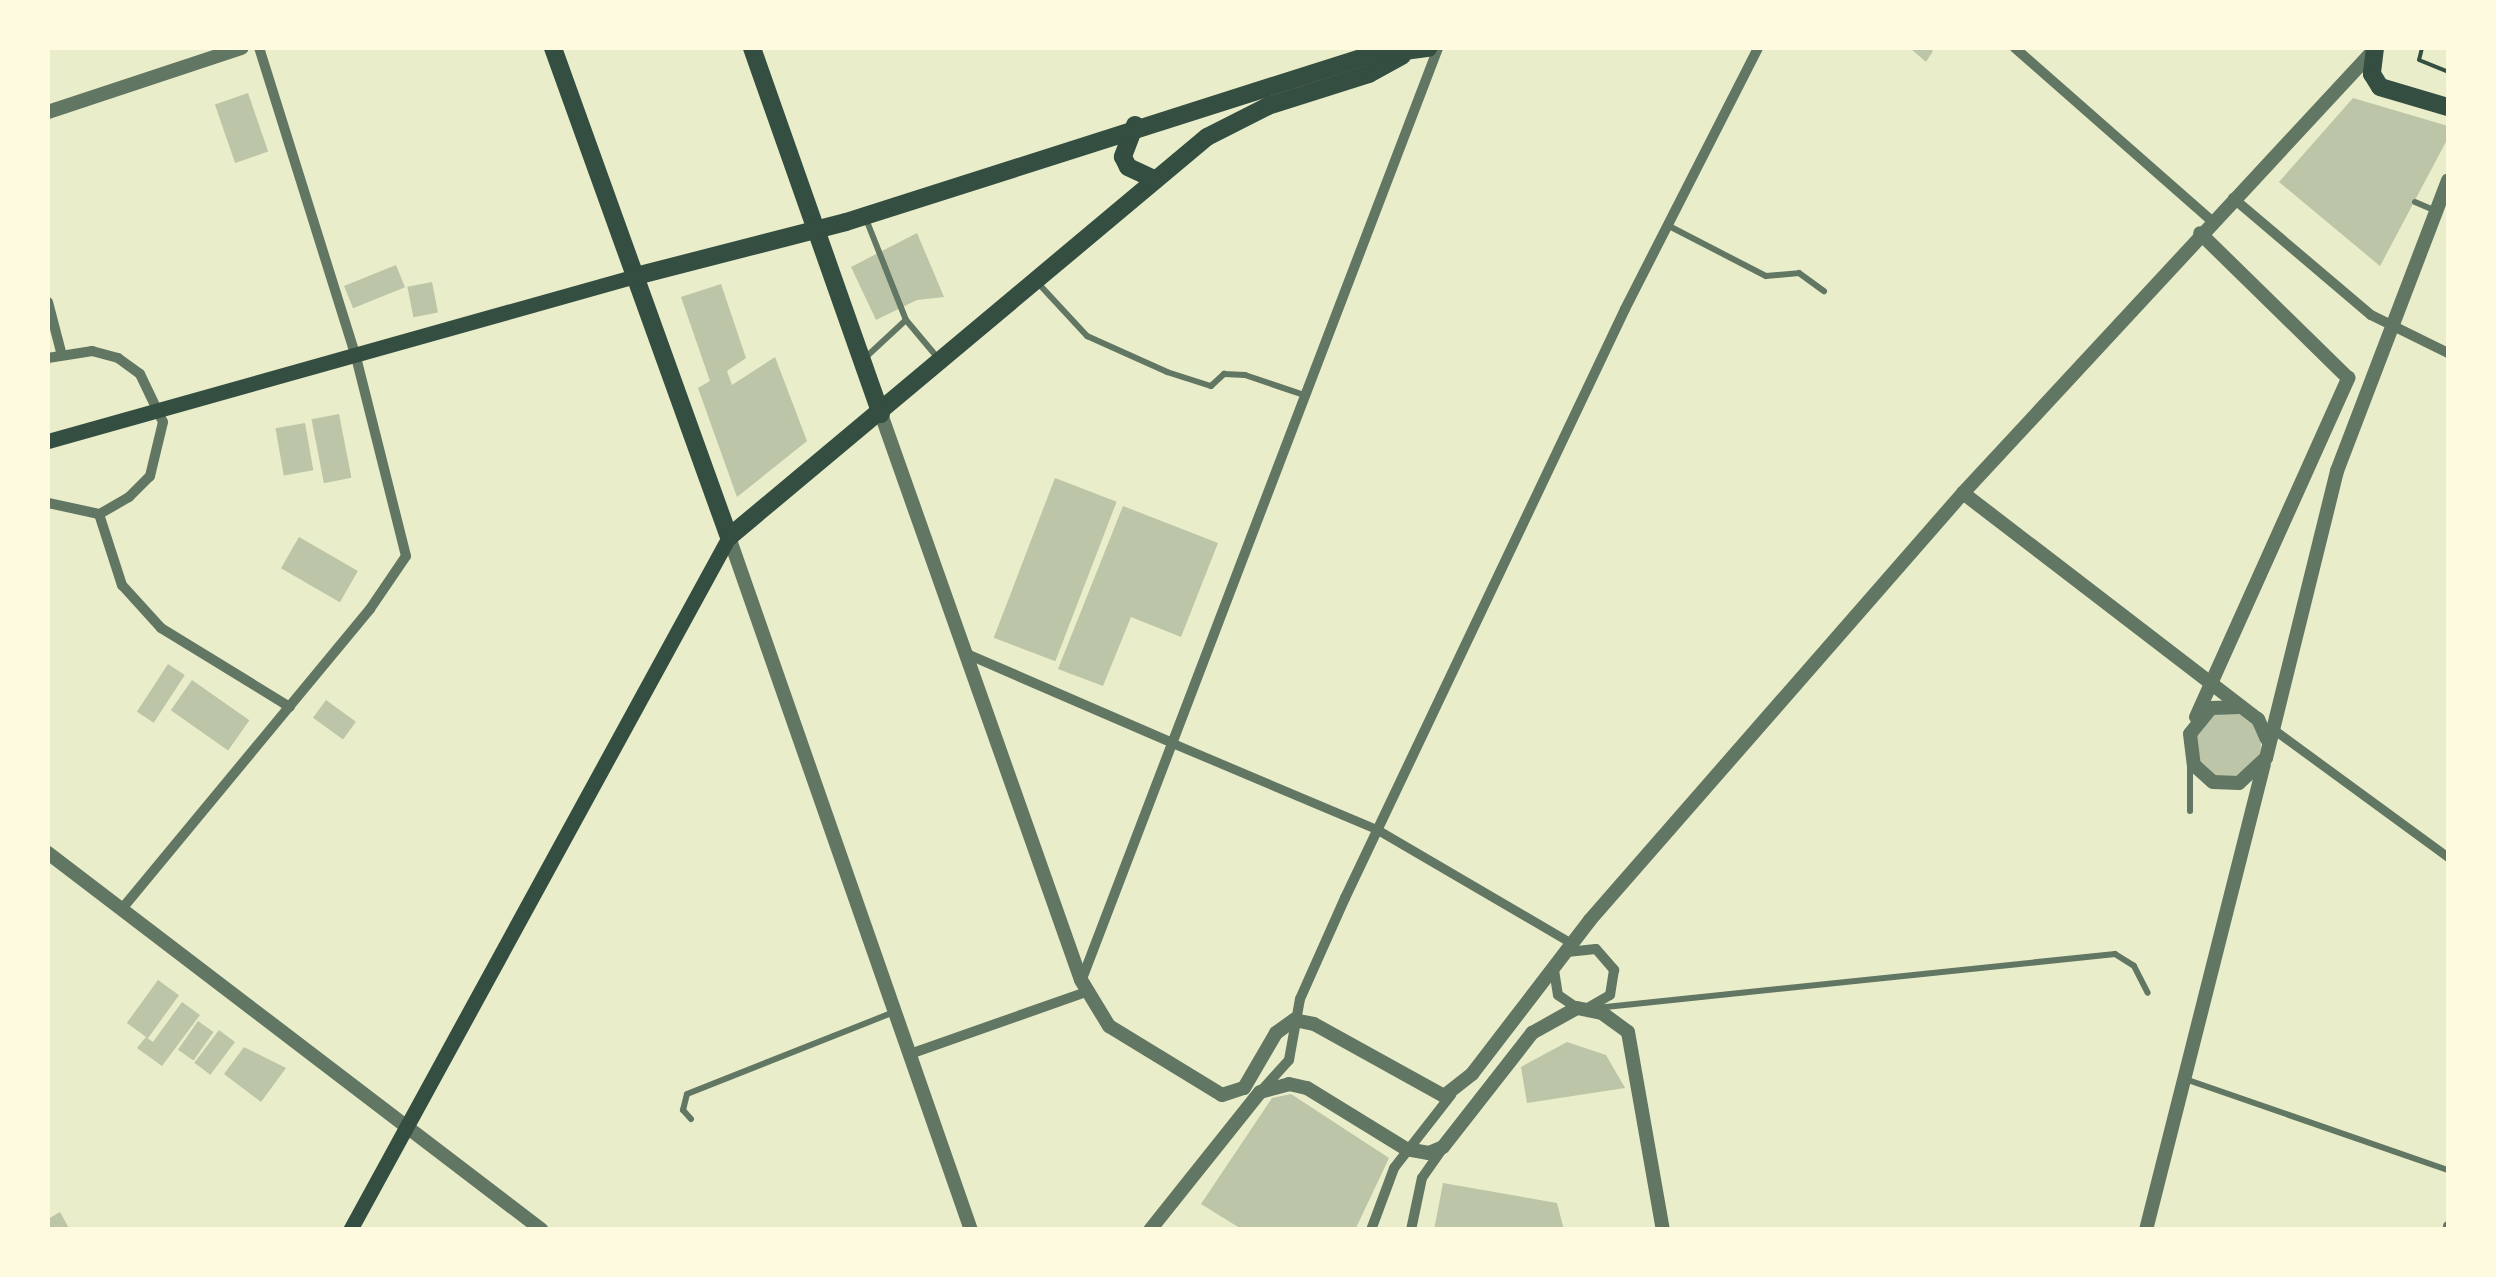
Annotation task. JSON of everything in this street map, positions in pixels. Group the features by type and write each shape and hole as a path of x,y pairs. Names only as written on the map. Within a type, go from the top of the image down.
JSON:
{"main road":[{"path":"553,48 728,537"},
{"path":"752,48 820,228 881,414"},
{"path":"48,441 820,228 1136,125 1368,59 1402,56 1428,48"},
{"path":"2375,48 2372,74 2380,86 2448,108"},
{"path":"350,1230 728,537 1037,282 1152,178 1207,137 1368,59"},
{"path":"1136,125 1123,157 1128,167 1152,178"}],"street":[{"path":"48,112 242,48"},
{"path":"121,910 290,707 406,556 356,357 259,48"},
{"path":"910,1054 1084,986 1170,742 1438,48"},
{"path":"2015,48 2211,220"},
{"path":"1371,1230 1406,1149 1571,943 1964,493 2211,220 2375,48"},
{"path":"1150,1230 1289,1060 1294,1020 1378,830 1754,49"},
{"path":"2146,1230 2313,551 2371,374 2448,180"},
{"path":"2233,198 2338,290 2390,324 2448,353"},
{"path":"2200,233 2345,372 2371,374"},
{"path":"48,302 61,352"},
{"path":"48,358 61,352 118,358 140,374 162,410 161,449 150,476 99,514 48,503"},
{"path":"2265,758 2226,784 2202,775 2189,753 2194,721 2344,392 2345,372"},
{"path":"881,414 1084,986 1109,1026 1207,1089 1229,1114 1223,1137"},
{"path":"1964,493 2258,719 2265,758"},
{"path":"99,514 116,573 150,617 180,643 290,707"},
{"path":"728,537 971,1230"},
{"path":"967,654 1378,830 1571,943"},
{"path":"2194,721 2221,706 2241,707"},
{"path":"2272,728 2448,857"},
{"path":"48,853 542,1230"},
{"path":"1411,1230 1422,1178 1532,1032 1610,995 1612,966 1586,946 1558,960"},
{"path":"1558,960 1558,996 1602,1014 1628,1032 1664,1230"},
{"path":"1207,1089 1232,1094 1244,1088 1276,1033 1294,1020 1314,1024 1435,1095 1456,1091"},
{"path":"1260,1092 1282,1085 1307,1088 1406,1149 1443,1147"}],"lane":[{"path":"2310,116 2322,130"},
{"path":"2415,202 2435,211"},
{"path":"864,214 906,320 941,362"},
{"path":"1668,225 1766,276 1799,273 1824,292"},
{"path":"1037,282 1087,336 1166,372 1212,386 1224,374 1245,375 1304,395"},
{"path":"864,363 906,320"},
{"path":"2189,753 2190,811"},
{"path":"1581,1008 2116,954 2134,966 2148,993"},
{"path":"690,1120 683,1110 687,1094 895,1012"},
{"path":"2184,1078 2448,1170"}],"path":[{"path":"2422,48 2418,60 2448,72"}],"building":[{"path":"1910,48 1929,48 1933,51 1926,62"},
{"path":"248,93 268,152 235,163 215,104"},
{"path":"2353,98 2448,126 2448,138 2380,266 2279,182"},
{"path":"917,233 944,297 917,300 876,320 851,267"},
{"path":"396,265 405,287 353,308 344,286"},
{"path":"432,282 438,312 413,317 407,287"},
{"path":"721,284 746,358 727,371 732,385 775,357 807,441 737,497 698,388 710,381 681,297"},
{"path":"339,414 351,478 324,483 312,419"},
{"path":"305,423 313,470 284,475 275,428"},
{"path":"1055,478 1117,502 1055,661 994,638"},
{"path":"1123,506 1218,543 1181,637 1131,617 1103,686 1058,669"},
{"path":"299,537 358,571 340,602 281,568"},
{"path":"168,664 185,675 154,723 137,712"},
{"path":"192,680 249,720 228,750 171,710"},
{"path":"326,700 356,722 343,740 313,718"},
{"path":"2228,712 2251,722 2261,745 2251,768 2228,778 2205,768 2195,745 2205,722"},
{"path":"158,980 179,995 148,1038 127,1023"},
{"path":"182,1002 200,1015 162,1066 137,1048 146,1037 153,1042"},
{"path":"198,1021 214,1032 193,1061 178,1050"},
{"path":"219,1030 235,1042 210,1075 194,1063"},
{"path":"1567,1042 1606,1055 1625,1088 1527,1103 1521,1067"},
{"path":"244,1047 286,1068 261,1102 224,1074"},
{"path":"1291,1094 1389,1158 1355,1230 1243,1230 1201,1204 1272,1098"},
{"path":"1443,1183 1557,1203 1564,1230 1434,1230"},
{"path":"60,1212 70,1230 48,1230 48,1219"}]}
